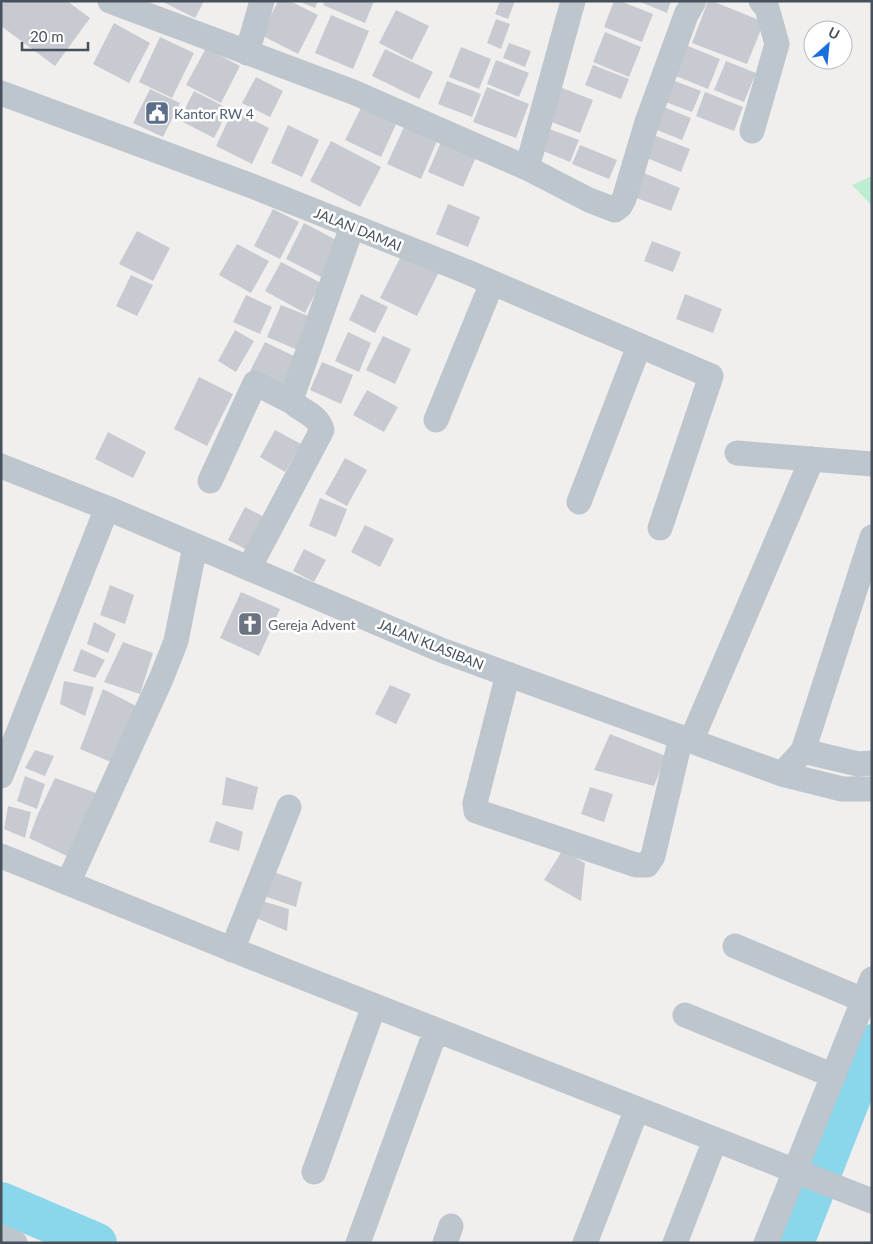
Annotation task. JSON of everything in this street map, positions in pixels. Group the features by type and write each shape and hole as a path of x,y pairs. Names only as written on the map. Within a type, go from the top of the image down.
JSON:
{"street":[{"path":"110,1 353,92 527,168 605,208 615,210 620,206 631,179 647,122 686,15 694,1"},
{"path":"247,53 262,1"},
{"path":"527,168 573,1"},
{"path":"752,131 777,44 767,8 761,1"},
{"name":"JALAN DAMAI","path":"1,93 252,186 492,283 711,376 660,528"},
{"path":"292,402 294,391 352,226"},
{"path":"436,420 492,283"},
{"path":"579,502 639,346"},
{"path":"210,481 255,383 292,402 320,423 322,430 248,568"},
{"path":"737,453 872,464"},
{"path":"508,674 474,803 476,811 636,866 647,865 653,856 686,739 812,459"},
{"name":"JALAN KLASIBAN","path":"1,466 107,508 441,650 782,774 842,789 872,790"},
{"path":"1,776 107,508"},
{"path":"782,774 803,751 872,537"},
{"path":"68,883 161,679 176,640 195,546"},
{"path":"803,751 858,764 872,763"},
{"path":"232,950 289,807"},
{"path":"1,856 232,950 872,1201"},
{"path":"735,946 850,996 868,989"},
{"path":"766,1243 809,1176 834,1076 868,989"},
{"path":"314,1172 374,1006"},
{"path":"685,1015 834,1076"},
{"path":"358,1243 436,1030"},
{"path":"585,1243 637,1109"},
{"path":"675,1243 716,1140"},
{"path":"1,1238 15,1243"}],"green space":[{"path":"872,176 872,206 852,185"}],"building":[{"path":"5,1 67,1 90,18 55,66 1,26 1,6"},
{"path":"161,1 204,1 195,18"},
{"path":"278,1 290,1 318,15 298,54 261,35"},
{"path":"298,1 318,1 315,8"},
{"path":"325,1 374,1 365,23 323,5"},
{"path":"500,1 515,1 508,19 495,14"},
{"path":"614,1 620,1 653,14 642,42 604,27"},
{"path":"638,1 671,1 667,13"},
{"path":"708,1 764,22 747,64 692,43"},
{"path":"396,10 429,26 412,60 379,43"},
{"path":"331,15 369,31 353,69 315,53"},
{"path":"496,19 510,24 501,49 487,43"},
{"path":"114,23 150,43 129,83 93,64"},
{"path":"605,32 641,47 629,77 593,62"},
{"path":"160,37 194,53 172,98 139,82"},
{"path":"509,43 531,51 525,67 503,58"},
{"path":"683,44 720,59 708,89 671,74"},
{"path":"461,47 491,59 479,89 449,77"},
{"path":"206,48 240,66 221,103 186,85"},
{"path":"385,49 433,72 419,99 372,76"},
{"path":"496,60 529,73 519,97 487,84"},
{"path":"726,61 756,73 744,102 714,90"},
{"path":"593,65 629,79 621,99 585,85"},
{"path":"256,77 283,91 270,117 242,103"},
{"path":"667,78 701,91 692,112 658,99"},
{"path":"447,81 481,94 472,117 438,104"},
{"path":"557,86 593,100 580,133 544,119"},
{"path":"487,87 529,104 516,138 473,122"},
{"name":"Kantor RW 4","path":"150,89 180,103 163,137 133,123"},
{"path":"194,91 229,109 214,138 179,120"},
{"path":"705,92 743,107 734,131 696,116"},
{"path":"364,102 399,118 381,157 345,140"},
{"path":"656,104 691,118 682,140 647,126"},
{"path":"233,110 269,128 252,164 216,146"},
{"path":"288,125 319,140 302,177 271,163"},
{"path":"404,127 437,141 421,179 387,164"},
{"path":"544,127 579,140 570,162 536,148"},
{"path":"651,134 690,149 681,172 642,156"},
{"path":"444,135 479,150 463,187 428,172"},
{"path":"331,141 381,167 360,207 310,181"},
{"path":"580,145 617,160 609,179 572,164"},
{"path":"644,173 680,188 671,211 634,197"},
{"path":"448,204 480,217 468,247 436,234"},
{"path":"273,209 299,222 280,259 254,246"},
{"path":"304,223 340,242 321,277 286,259"},
{"path":"137,231 170,248 153,281 119,264"},
{"path":"652,241 681,252 673,272 644,261"},
{"path":"237,244 269,261 251,293 219,275"},
{"path":"403,252 440,270 417,316 380,298"},
{"path":"281,262 321,283 305,313 265,291"},
{"path":"131,275 153,285 137,316 116,306"},
{"path":"361,294 388,307 375,333 349,320"},
{"path":"685,294 722,309 713,333 676,319"},
{"path":"246,295 272,307 260,334 233,322"},
{"path":"281,305 311,317 298,350 267,337"},
{"path":"235,330 254,341 236,372 218,361"},
{"path":"348,332 371,343 359,372 335,361"},
{"path":"383,336 411,349 395,384 366,370"},
{"path":"265,342 300,359 285,389 250,371"},
{"path":"322,362 353,375 341,404 310,390"},
{"path":"199,377 233,394 207,446 174,429"},
{"path":"367,390 398,407 384,432 353,415"},
{"path":"275,430 301,444 285,472 260,457"},
{"path":"108,432 146,452 133,478 95,459"},
{"path":"345,458 367,470 347,506 325,494"},
{"path":"320,498 347,509 336,537 309,526"},
{"path":"245,507 274,522 257,555 228,540"},
{"path":"365,525 394,539 380,567 351,552"},
{"path":"304,549 326,560 314,582 293,571"},
{"path":"110,585 134,595 125,624 100,615"},
{"name":"Gereja Advent","path":"241,592 280,609 259,656 220,638"},
{"path":"94,622 116,634 108,653 87,644"},
{"path":"123,642 153,653 140,694 104,682"},
{"path":"81,649 105,660 95,678 73,671"},
{"path":"64,681 94,687 85,716 60,704"},
{"path":"390,685 411,694 396,724 375,714"},
{"path":"103,689 140,708 118,765 80,749"},
{"path":"610,734 666,756 654,786 594,770"},
{"path":"35,750 54,756 45,776 25,768"},
{"path":"25,776 45,784 37,809 17,801"},
{"path":"226,777 258,787 253,810 222,805"},
{"path":"55,778 96,793 71,858 29,838"},
{"path":"590,787 613,794 604,822 581,814"},
{"path":"8,806 31,812 25,838 4,829"},
{"path":"216,821 243,832 239,851 209,842"},
{"path":"562,851 585,863 581,901 544,880"},
{"path":"268,870 302,882 296,907 261,895"},
{"path":"262,901 289,909 287,931 256,918"}],"waterway":[{"path":"794,1243 872,1044"},
{"path":"1,1202 97,1243"}],"place":[{"name":"Kantor RW 4","path":"157,113"},
{"name":"Gereja Advent","path":"250,624"}]}
